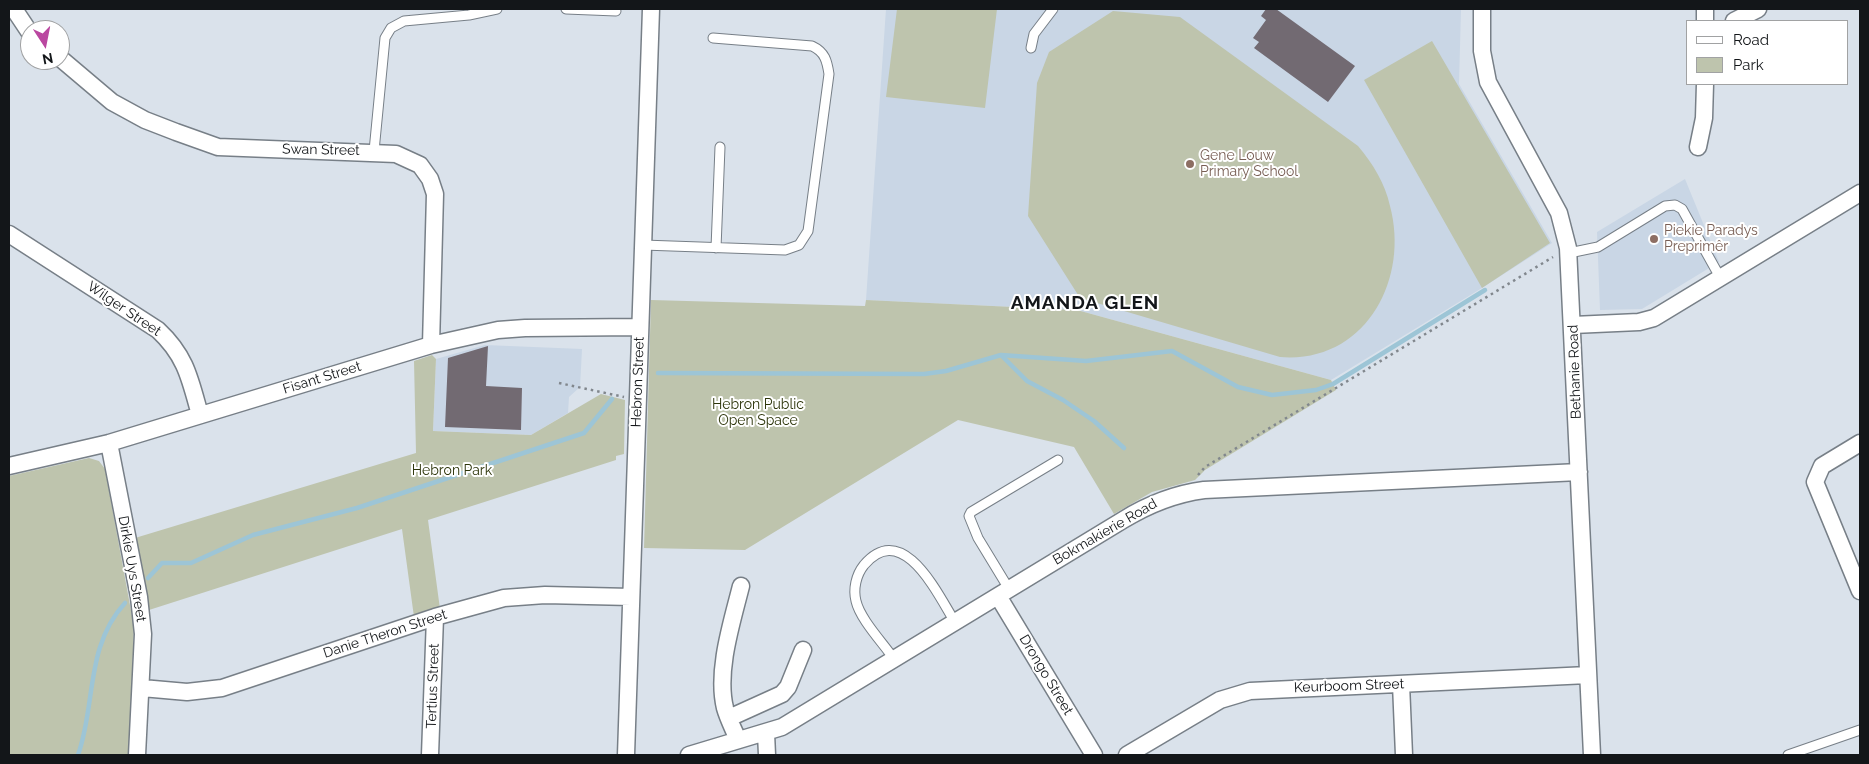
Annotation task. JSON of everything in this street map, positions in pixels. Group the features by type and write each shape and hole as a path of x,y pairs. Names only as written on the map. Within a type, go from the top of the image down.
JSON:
{"street":[{"path":"14,9 22,20"},
{"name":"Hebron Street","path":"626,755 651,9"},
{"name":"Bethanie Road","path":"1482,9 1482,51 1488,82 1559,213 1568,250 1592,755"},
{"path":"1736,20 1758,9"},
{"name":"Swan Street","path":"70,66 112,102 145,120 218,146 374,152 396,154 413,160 426,172 433,186 435,202 431,345"},
{"path":"1698,147 1704,118 1704,85"},
{"path":"1573,325 1649,320 1721,279 1860,193"},
{"name":"Wilger Street","path":"10,237 158,330 173,344 188,369 200,415"},
{"name":"Fisant Street","path":"9,466 109,443 431,345 498,330 640,327"},
{"name":"Dirkie Uys Street","path":"109,443 139,597 143,634 142,688 137,755"},
{"path":"1860,443 1822,466 1815,478 1816,488 1860,591"},
{"name":"Bokmakierie Road","path":"689,755 782,727 1003,592 1145,507 1160,500 1192,491 1579,472"},
{"path":"738,740 729,718 724,697 725,652 741,586"},
{"name":"Drongo Street","path":"1003,592 1094,755"},
{"name":"Danie Theron Street","path":"142,688 187,692 222,688 435,617 479,604 520,596 631,597"},
{"name":"Tertius Street","path":"430,755 435,617"},
{"path":"729,718 782,694 788,687 803,650"},
{"name":"Keurboom Street","path":"1127,755 1202,710 1236,695 1265,690 1588,675"},
{"path":"1401,684 1404,755"},
{"path":"766,733 767,755"}],"lane":[{"path":"374,152 385,38 391,28 404,21 470,15 497,9"},
{"path":"566,9 616,11"},
{"path":"1032,48 1034,34 1053,9"},
{"path":"643,245 784,250 794,248 804,239 808,231 829,74 824,56 820,50 812,46 713,38"},
{"path":"716,248 720,147"},
{"path":"1568,250 1598,247 1665,206 1675,205 1682,208 1721,279"},
{"path":"1003,592 970,521 971,512 1058,460"},
{"path":"894,659 856,603 856,582 861,569 871,558 890,552 910,557 919,566 954,622"},
{"path":"1788,755 1860,730"}],"path":[{"path":"1192,491 1192,481 1205,467 1568,250"},
{"path":"559,383 628,398"}],"shaded area":[{"name":"Gene Louw Primary School","path":"886,9 1461,9 1459,84 1552,243 1331,380 1077,310 866,300"},
{"name":"Piekie Paradys Preprimêr","path":"1685,179 1719,262 1642,309 1600,310 1597,232"},
{"path":"485,345 582,349 580,387 569,397 568,413 531,435 433,431 436,359"}],"green space":[{"path":"897,9 997,9 985,108 886,97"},
{"path":"1113,11 1180,17 1358,146 1378,174 1385,189 1390,206 1394,234 1393,262 1386,289 1374,312 1357,332 1335,347 1310,356 1280,357 1080,298 1028,216 1037,83 1049,52"},
{"path":"1432,41 1550,243 1482,288 1364,80"},
{"name":"Hebron Public Open Space","path":"651,300 865,306 866,300 1077,310 1331,380 1336,390 1205,470 1195,480 1152,492 1114,514 1074,447 958,420 745,550 644,548"},
{"name":"Hebron Park","path":"432,355 436,359 433,431 531,435 601,394 625,400 624,454 616,456 616,460 428,520 440,609 414,617 402,529 149,610 135,538 416,453 414,361"},
{"path":"89,458 99,461 105,469 134,627 129,755 9,755 9,476"}],"building":[{"path":"1266,9 1276,9 1355,66 1328,102 1254,48 1259,42 1253,38 1266,20 1261,16"},
{"path":"488,346 486,386 522,388 521,430 445,427 448,358"}],"waterway":[{"path":"658,373 924,374 946,371 1001,355 1086,361 1172,351 1238,387 1272,395 1316,390 1333,384 1485,290"},
{"path":"1002,356 1027,381 1063,400 1094,421 1124,448"},
{"path":"148,578 162,563 191,563 253,535 357,508 584,433 612,399"},
{"path":"78,755 84,736 97,657 103,638 112,620 125,603"}],"place":[{"name":"Gene Louw Primary School","path":"1190,164"},
{"name":"Piekie Paradys Preprimêr","path":"1654,239"}],"district":[{"name":"AMANDA GLEN","path":"1085,303"}]}
